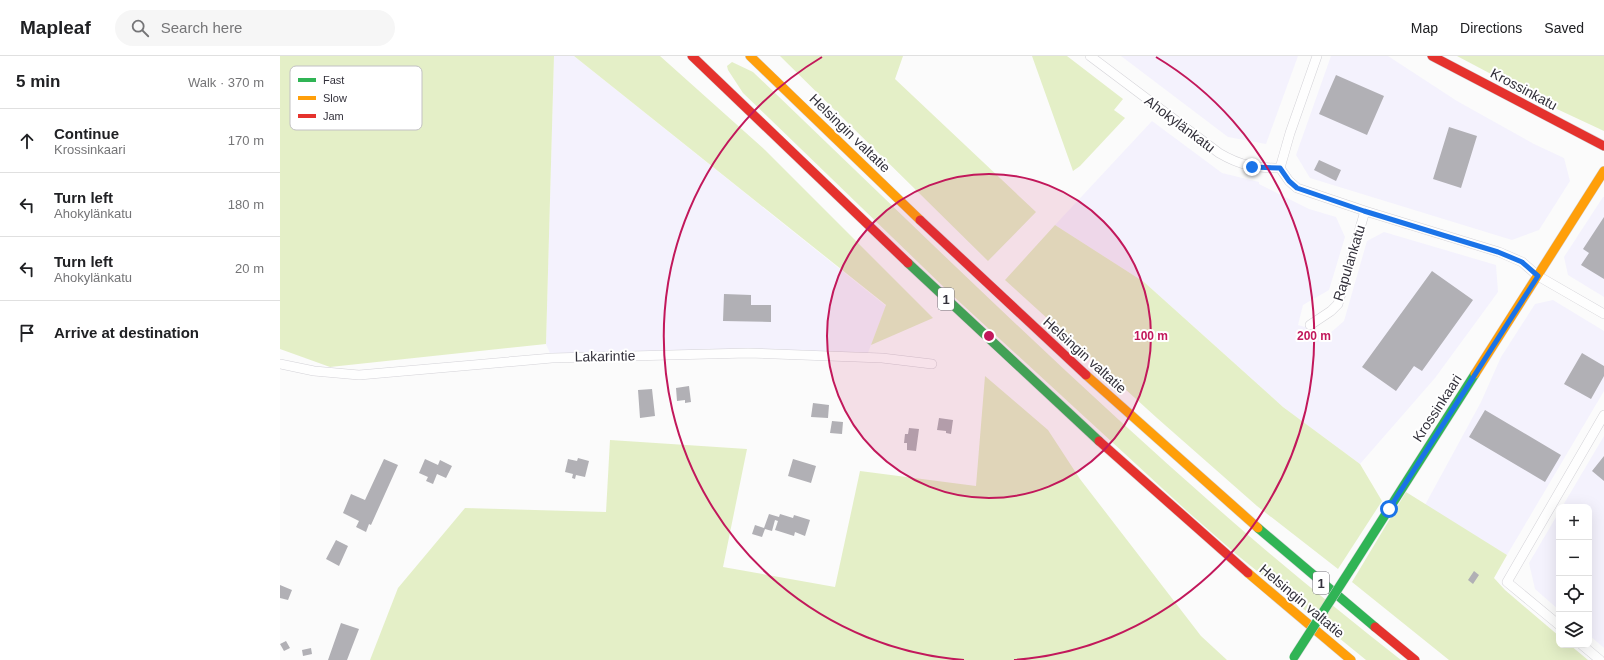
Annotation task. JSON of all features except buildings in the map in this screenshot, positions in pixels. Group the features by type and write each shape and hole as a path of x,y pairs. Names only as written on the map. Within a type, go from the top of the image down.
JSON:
{"main road":[{"name":"Helsingin valtatie","path":"692,56 1034,382 1205,536 1351,660"},
{"name":"Helsingin valtatie","path":"750,56 922,222 1060,352 1284,552 1415,660"},
{"name":"Krossinkatu","path":"1432,56 1604,146"},
{"name":"Krossinkaari","path":"1294,659 1604,171"}],"street":[{"name":"Ahokylänkatu","path":"1090,56 1220,153 1234,161 1252,167 1280,168"},
{"path":"1317,56 1290,133 1280,168 1289,181 1297,188 1364,211 1498,252 1522,262 1538,276 1604,314"},
{"name":"Rapulankatu","path":"1310,325 1331,312 1338,304 1364,211"},
{"name":"Lakarintie","path":"280,364 314,371 359,375 552,358 740,353 882,358 932,364"},
{"path":"1556,623 1507,582 1604,415"},
{"path":"1586,648 1600,660"}],"shaded area":[{"path":"554,56 574,56 886,306 866,358 748,353 552,358 546,344"},
{"path":"1121,56 1298,56 1266,144 1228,137"},
{"path":"1331,56 1388,56 1457,101 1534,144 1564,158 1570,181 1539,230 1512,240 1310,178 1296,155"},
{"path":"1152,121 1222,173 1259,182 1259,184 1309,209 1336,217 1345,237 1329,290 1303,305 1298,325 1329,334 1344,321 1367,241 1384,232 1496,265 1498,292 1435,378 1360,464 1283,407 1144,282 1055,225"},
{"path":"1603,197 1604,297 1568,275 1564,257"},
{"path":"1553,300 1604,331 1604,391 1507,555 1425,505 1481,402 1501,357 1535,304"},
{"path":"1604,436 1604,648 1592,638 1592,504 1564,504"},
{"path":"1556,517 1556,607 1535,589 1529,563"}],"green space":[{"path":"280,56 554,56 546,344 330,367 280,349"},
{"path":"574,56 660,56 765,150 933,318 871,345 886,305"},
{"path":"780,56 903,56 895,79 1036,212 988,261"},
{"path":"1032,56 1067,56 1123,99 1114,110 1125,118 1080,166 1073,171"},
{"path":"1457,56 1604,56 1604,131 1559,110"},
{"path":"732,62 753,72 1059,365 1184,479 1286,567 1401,660 1366,660 1236,554 1187,511 952,295 743,93 728,70 727,66"},
{"path":"1055,225 1144,282 1283,407 1360,464 1382,501 1338,569 1257,506 1157,418 1005,280"},
{"path":"985,376 1048,430 1080,479 1201,636 1227,660 370,660 398,588 465,508 606,512 610,440 747,449 723,567 835,587 860,471 976,486"},
{"path":"1406,492 1507,555 1494,578 1505,590 1556,633 1556,648 1574,648 1588,660 1449,660 1352,582"}],"traffic: fast":[{"path":"908,263 1099,441"},
{"path":"1352,567 1475,374"},
{"path":"1258,528 1375,627"},
{"path":"1294,657 1352,567"}],"traffic: slow":[{"path":"750,56 920,220"},
{"path":"1475,374 1604,171"},
{"path":"1086,375 1258,528"},
{"path":"1248,573 1351,660"}],"traffic: jam":[{"path":"692,56 908,263"},
{"path":"1432,56 1604,146"},
{"path":"920,220 1086,375"},
{"path":"1099,441 1248,573"},
{"path":"1375,627 1415,660"}],"route":[{"path":"1252,167 1280,168 1289,181 1297,188 1364,211 1498,252 1522,262 1538,276 1389,509"}]}
